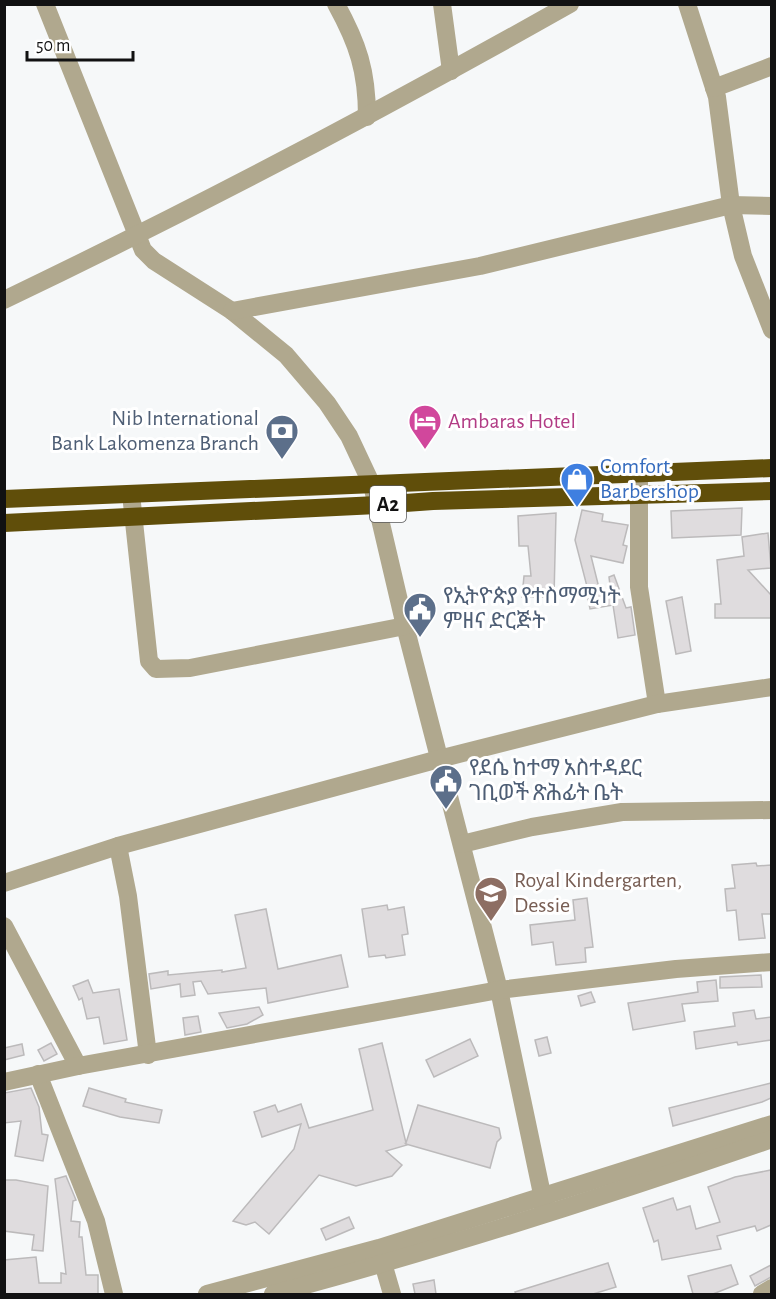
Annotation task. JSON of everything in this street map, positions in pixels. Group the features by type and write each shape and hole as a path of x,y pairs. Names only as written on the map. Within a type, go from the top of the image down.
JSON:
{"highway":[{"name":"A2","path":"4,499 771,468"},
{"path":"556,477 556,498"},
{"name":"A2","path":"4,523 433,501 771,491"}],"street":[{"path":"45,4 143,250 154,261 232,311 286,355 327,403 349,436 372,485 405,626 499,990 544,1205"},
{"path":"336,4 353,34 362,61 367,92 367,117"},
{"path":"441,4 451,71"},
{"path":"4,300 137,236 367,117 570,4"},
{"path":"687,4 714,88 731,205 742,256 771,330"},
{"path":"714,88 771,66"},
{"path":"232,311 480,266 731,205 771,206"},
{"path":"639,474 639,587 657,704"},
{"path":"131,494 149,661 156,669 190,668 405,626"},
{"path":"4,883 118,846 439,759 657,704 771,687"},
{"path":"462,844 532,827 622,812 771,810"},
{"path":"118,846 128,896 148,1055"},
{"path":"4,926 78,1066"},
{"path":"4,1082 78,1066 499,990 676,969 771,962"},
{"path":"38,1074 96,1221 114,1294"},
{"path":"273,1294 381,1256 544,1205 771,1124"},
{"path":"544,1205 680,1171 771,1139"},
{"path":"207,1294 381,1256"},
{"path":"381,1256 392,1294"},
{"path":"762,1294 771,1288"}],"building":[{"path":"742,508 741,535 672,538 671,511"},
{"path":"582,510 603,514 602,521 628,525 623,545 627,546 623,563 591,556 601,596 611,594 609,577 614,575 626,608 631,607 635,635 618,638 613,605 590,609 588,599 590,598 575,540"},
{"path":"556,513 554,597 522,597 524,576 531,576 528,546 519,546 518,516"},
{"path":"768,533 771,568 748,570 771,595 771,618 715,618 715,604 721,604 717,560 744,556 742,537"},
{"path":"682,597 691,651 676,654 666,601"},
{"path":"756,863 757,866 771,865 771,914 762,914 765,938 739,940 736,910 727,911 725,889 735,888 732,865"},
{"path":"587,898 593,947 585,948 586,962 556,965 553,942 532,945 530,925 575,920 573,900"},
{"path":"387,905 388,910 404,907 408,934 402,935 405,955 386,958 385,955 369,957 362,909"},
{"path":"266,909 278,969 341,955 348,987 268,1003 266,988 208,994 201,981 193,982 195,995 181,997 180,984 151,989 149,974 168,971 168,975 222,970 222,972 246,968 235,915"},
{"path":"761,975 762,987 720,988 720,977"},
{"path":"88,980 93,993 119,989 127,1040 104,1044 99,1017 87,1019 82,998 79,1000 73,986"},
{"path":"716,980 718,1001 682,1004 685,1021 633,1030 628,1003 698,992 697,982"},
{"path":"591,992 595,1002 581,1006 578,996"},
{"path":"259,1007 263,1015 247,1024 227,1028 219,1013"},
{"path":"754,1010 756,1019 771,1017 771,1040 738,1045 737,1042 696,1049 694,1032 735,1026 733,1013"},
{"path":"198,1016 201,1032 185,1035 183,1018"},
{"path":"547,1037 551,1053 539,1056 535,1040"},
{"path":"470,1039 478,1056 434,1077 426,1060"},
{"path":"51,1043 57,1054 44,1061 38,1050"},
{"path":"382,1043 406,1143 418,1105 499,1128 501,1138 497,1142 490,1168 406,1144 386,1151 402,1165 392,1176 356,1186 319,1175 269,1234 255,1222 246,1225 233,1221 294,1149 301,1124 262,1137 254,1112 275,1105 278,1112 301,1104 309,1128 373,1110 359,1049"},
{"path":"22,1044 24,1055 4,1060 4,1048"},
{"path":"771,1083 771,1098 762,1102 673,1126 669,1108"},
{"path":"31,1088 39,1107 42,1134 48,1135 43,1161 15,1156 21,1121 4,1123 4,1093"},
{"path":"89,1088 126,1099 125,1102 162,1110 159,1123 120,1117 83,1106"},
{"path":"771,1170 771,1225 757,1231 755,1226 717,1236 721,1249 662,1260 658,1240 654,1242 643,1208 673,1198 677,1210 690,1206 696,1229 720,1222 708,1187 735,1177"},
{"path":"66,1176 76,1200 73,1201 71,1221 80,1222 79,1237 82,1237 86,1275 98,1275 98,1294 4,1294 4,1260 36,1257 39,1283 61,1283 61,1273 66,1274 55,1179"},
{"path":"4,1180 48,1186 43,1251 32,1250 34,1235 4,1231"},
{"path":"349,1217 354,1228 326,1240 321,1229"},
{"path":"608,1263 616,1287 593,1294 516,1294 515,1292"},
{"path":"731,1265 738,1284 713,1294 693,1294 688,1276"},
{"path":"771,1265 771,1277 755,1286 750,1276"},
{"path":"434,1280 436,1294 415,1294 413,1284"}],"place":[{"name":"Ambaras Hotel","path":"425,450"},
{"name":"Nib International Bank Lakomenza Branch","path":"282,460"},
{"name":"Comfort Barbershop","path":"577,508"},
{"name":"የኢትዮጵያ የተስማሚነት ምዘና ድርጅት","path":"420,638"},
{"name":"የደሴ ከተማ አስተዳደር ገቢወች ጽሕፊት ቤት","path":"446,810"},
{"name":"Royal Kindergarten, Dessie","path":"491,922"}]}
